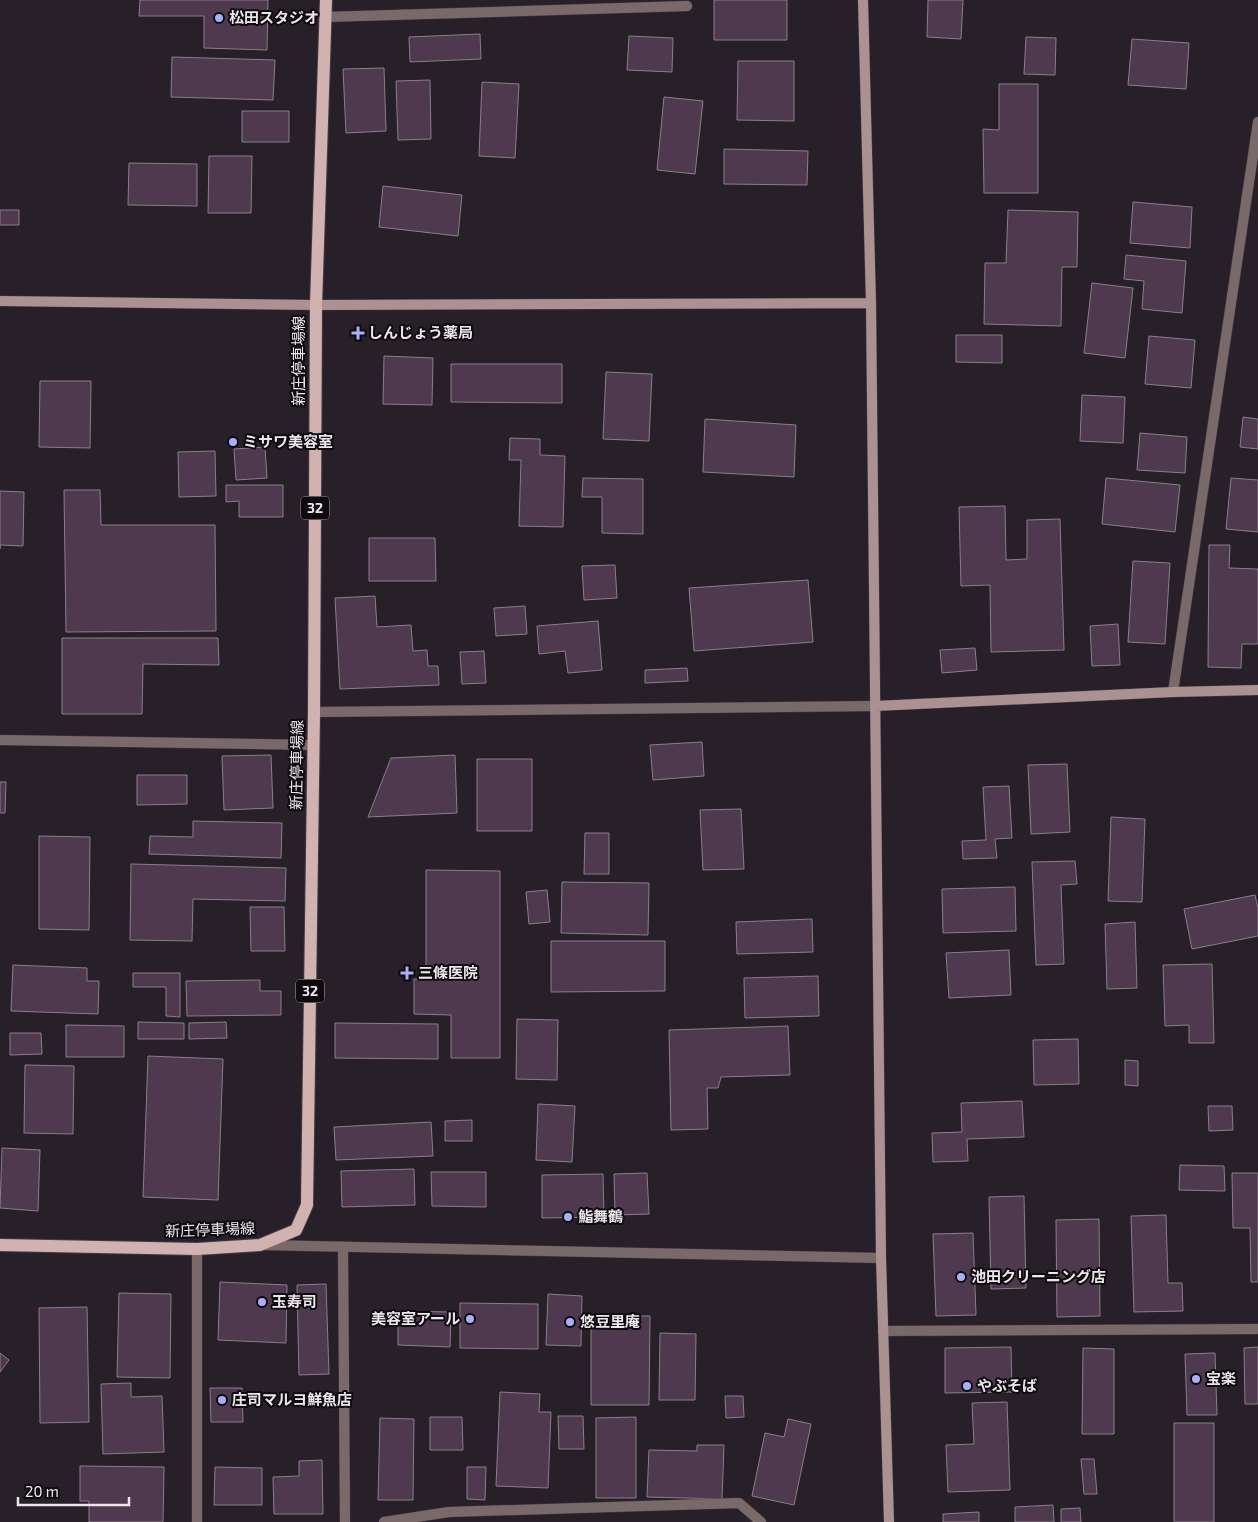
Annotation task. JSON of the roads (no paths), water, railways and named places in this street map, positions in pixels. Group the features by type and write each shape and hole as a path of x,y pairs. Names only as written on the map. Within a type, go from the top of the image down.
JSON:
{"main road":[{"name":"新庄停車場線","path":"0,1245 197,1249 260,1245 296,1230 306,1205 314,712 316,305 326,0"}],"street":[{"path":"863,0 871,303 881,1258 888,1522"},
{"path":"325,17 602,4 688,6"},
{"path":"1173,692 1258,122"},
{"path":"0,301 316,305 871,303"},
{"path":"314,712 875,706 1173,692 1258,690"},
{"path":"0,740 313,745"},
{"path":"260,1245 881,1258"},
{"path":"342,1247 345,1522"},
{"path":"197,1249 197,1522"},
{"path":"883,1331 1258,1329"},
{"path":"384,1522 449,1512 739,1503 761,1522"}],"place":[{"name":"松田スタジオ","path":"219,18"},
{"name":"しんじょう薬局","path":"358,333"},
{"name":"ミサワ美容室","path":"233,442"},
{"name":"三條医院","path":"407,973"},
{"name":"鮨舞鶴","path":"568,1217"},
{"name":"池田クリーニング店","path":"961,1277"},
{"name":"玉寿司","path":"262,1302"},
{"name":"美容室アール","path":"470,1319"},
{"name":"悠豆里庵","path":"570,1322"},
{"name":"宝楽","path":"1196,1379"},
{"name":"やぶそば","path":"967,1386"},
{"name":"庄司マルヨ鮮魚店","path":"222,1400"}]}
